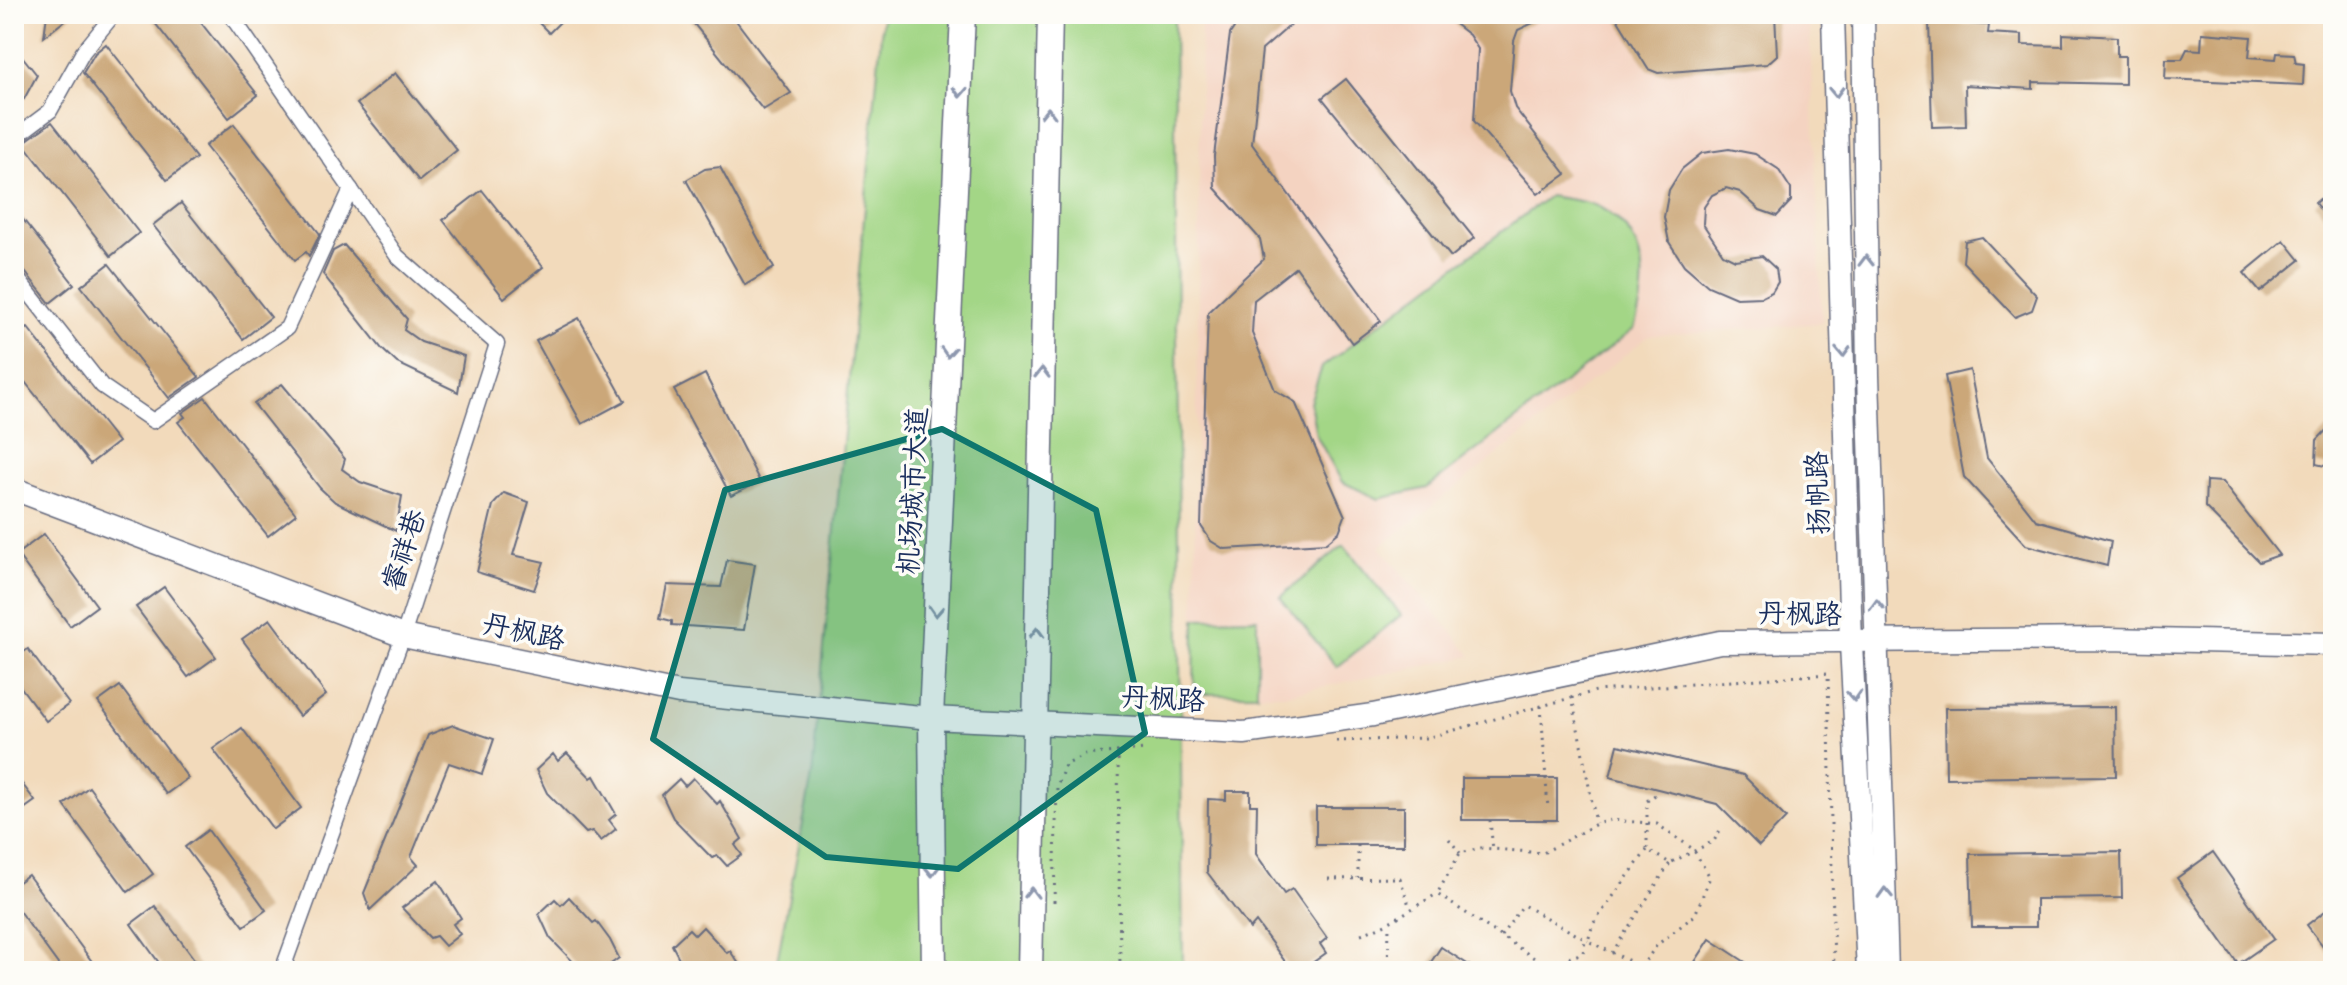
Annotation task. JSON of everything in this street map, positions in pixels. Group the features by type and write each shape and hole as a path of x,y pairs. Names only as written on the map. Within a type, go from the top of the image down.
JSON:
{"main road":[{"name":"机场城市大道","path":"934,971 931,718 963,14"},
{"path":"1030,971 1050,14"}],"street":[{"path":"14,138 50,111 83,52 114,14"},
{"path":"14,274 102,386 153,421 287,328 351,189 230,14"},
{"name":"扬帆路","path":"1833,14 1851,644 1868,971"},
{"path":"1863,14 1868,375 1879,643 1887,971"},
{"name":"睿祥巷","path":"282,971 403,636 497,344 397,256 351,189"},
{"name":"丹枫路","path":"14,489 403,636 679,693 931,718 1244,733 1373,715 1720,642 1851,644 2108,639 2333,644"}],"path":[{"path":"1333,742 1426,738 1596,691 1828,674 1834,971"},
{"path":"1572,697 1596,824"},
{"path":"1541,706 1548,809"},
{"path":"1118,726 1120,971"},
{"path":"1053,912 1057,786 1065,765 1086,755 1148,749"},
{"path":"1560,971 1568,958 1583,953 1593,924 1647,850 1647,801 1655,795"},
{"path":"1490,820 1493,850"},
{"path":"1361,934 1389,925 1410,908 1437,894 1460,853 1481,848 1543,853 1596,824 1611,820 1657,824 1693,849 1710,877 1695,915 1657,945 1638,971"},
{"path":"1612,953 1670,863 1714,841 1722,827"},
{"path":"1449,839 1460,853"},
{"path":"1358,845 1358,878"},
{"path":"1647,850 1670,863"},
{"path":"1328,879 1400,878 1410,908"},
{"path":"1437,894 1554,971"},
{"path":"1501,936 1523,905 1586,941 1650,971"},
{"path":"1388,971 1389,925"}],"highlighted area":[{"path":"942,429 1096,510 1145,733 958,869 826,857 653,739 725,490"}],"shaded area":[{"path":"1201,14 1809,14 1822,323 1649,336 1380,547 1472,656 1287,694 1194,694"}],"green space":[{"path":"883,14 1174,14 1183,971 775,971 812,776"},
{"path":"1549,196 1599,207 1627,230 1636,244 1642,293 1634,329 1427,488 1379,499 1342,482 1316,435 1310,402 1322,367"},
{"path":"1344,545 1401,615 1337,667 1280,597"},
{"path":"1257,618 1257,694 1194,694 1195,619"}],"building":[{"path":"47,14 73,14 44,37"},
{"path":"148,14 194,14 258,95 229,118"},
{"path":"530,14 568,14 549,33"},
{"path":"686,14 731,14 791,93 763,110"},
{"path":"1243,14 1303,14 1262,50 1252,144 1381,321 1352,343 1296,267 1254,300 1252,333 1275,390 1295,402 1345,516 1339,532 1326,543 1224,549 1211,541 1201,526 1208,312 1264,259 1260,239 1215,188 1214,156 1230,34"},
{"path":"1442,14 1552,14 1518,30 1514,41 1510,91 1515,108 1566,174 1538,194 1474,121 1478,49 1469,35"},
{"path":"1614,14 1775,14 1777,55 1767,64 1658,73 1648,69"},
{"path":"1936,14 1953,14 1949,23 1989,25 1988,33 2022,35 2022,45 2063,46 2063,34 2117,37 2117,56 2125,56 2125,84 2033,82 2033,89 1965,85 1966,126 1932,127 1929,21"},
{"path":"2202,33 2251,37 2249,57 2276,59 2277,53 2294,54 2296,63 2304,64 2303,85 2165,79 2166,59 2182,59 2187,49 2201,50"},
{"path":"106,44 196,158 167,180 83,73 95,53"},
{"path":"14,46 37,75 24,99 14,93"},
{"path":"395,73 457,150 419,181 357,104"},
{"path":"1346,79 1474,238 1451,257 1322,98"},
{"path":"52,122 139,233 111,256 23,143"},
{"path":"234,124 320,234 309,256 306,252 295,260 205,146"},
{"path":"1729,149 1755,154 1778,169 1791,189 1791,201 1777,216 1760,210 1740,192 1726,188 1712,195 1704,207 1703,224 1723,254 1735,260 1762,256 1776,269 1778,282 1772,292 1762,297 1736,298 1708,286 1684,265 1669,242 1664,217 1669,190 1682,169 1702,153"},
{"path":"720,167 774,268 745,285 686,180 705,169"},
{"path":"2333,188 2333,226 2315,203"},
{"path":"482,190 543,267 504,298 443,220"},
{"path":"181,203 271,317 243,339 153,225"},
{"path":"14,208 74,284 50,303 22,268 14,264"},
{"path":"1982,237 2037,296 2032,310 2015,317 1963,262 1965,241"},
{"path":"2284,240 2300,260 2260,292 2244,273"},
{"path":"344,245 407,319 404,330 421,342 464,356 458,392 397,363 382,349 323,274 333,251"},
{"path":"109,264 199,377 169,398 81,286"},
{"path":"579,318 625,401 582,424 536,341"},
{"path":"28,328 118,442 90,464 14,368 14,339"},
{"path":"1970,370 1987,458 2036,520 2111,541 2107,566 2026,545 1964,477 1945,376"},
{"path":"705,374 760,482 731,496 674,390"},
{"path":"282,384 345,459 342,469 360,482 402,496 396,531 335,502 320,488 254,404"},
{"path":"205,397 296,514 268,536 178,422 185,417 182,413"},
{"path":"2333,423 2333,468 2316,464 2317,440"},
{"path":"2206,481 2222,482 2279,555 2259,562 2205,507"},
{"path":"504,493 529,502 513,555 544,562 534,590 477,572 493,505"},
{"path":"44,534 97,606 70,626 17,554"},
{"path":"727,560 755,564 744,630 672,625 672,621 660,618 667,585 721,587"},
{"path":"164,587 216,657 188,677 136,607"},
{"path":"270,619 326,695 299,716 242,639"},
{"path":"28,649 69,704 46,721 14,678 14,659"},
{"path":"120,686 188,778 166,794 98,702"},
{"path":"2115,707 2116,776 1946,778 1945,708"},
{"path":"453,725 494,739 482,774 449,763 411,857 418,865 370,910 364,893 428,735"},
{"path":"242,728 301,808 273,829 213,749"},
{"path":"1618,745 1743,775 1786,818 1759,846 1717,804 1610,777"},
{"path":"567,753 591,778 594,776 616,814 609,820 616,829 601,841 592,831 586,833 547,793 536,770 553,754 558,761"},
{"path":"14,773 35,801 14,816"},
{"path":"693,778 717,804 720,801 742,839 735,845 742,855 727,866 718,856 712,858 673,818 662,795 679,779 685,786"},
{"path":"1462,778 1557,778 1557,820 1462,820"},
{"path":"89,787 153,874 128,892 64,805"},
{"path":"1226,791 1250,791 1250,805 1257,805 1256,854 1284,894 1292,889 1327,938 1320,944 1326,953 1301,971 1292,971 1256,922 1250,929 1207,872 1208,799 1226,800"},
{"path":"1316,807 1404,807 1404,845 1316,845"},
{"path":"208,830 266,910 244,926 185,847"},
{"path":"2121,852 2122,898 2036,899 2036,927 1972,927 1970,854"},
{"path":"2213,852 2274,939 2238,964 2177,878"},
{"path":"28,875 99,971 63,971 14,904 14,885"},
{"path":"438,881 461,918 453,924 460,934 445,946 436,936 430,938 402,908"},
{"path":"569,897 593,923 596,921 610,940 619,958 611,964 617,971 582,971 550,938 539,914 555,899 561,905"},
{"path":"2333,905 2333,959 2307,925"},
{"path":"155,906 203,971 165,971 131,924"},
{"path":"703,927 727,953 730,951 744,971 687,971 684,968 672,945 689,929 695,935"},
{"path":"1710,939 1759,971 1689,971"},
{"path":"1441,947 1478,971 1425,971"}]}
